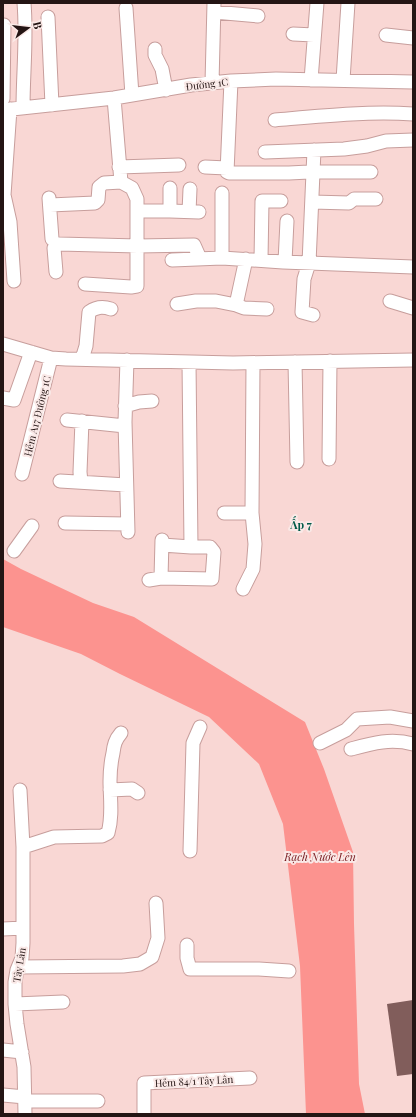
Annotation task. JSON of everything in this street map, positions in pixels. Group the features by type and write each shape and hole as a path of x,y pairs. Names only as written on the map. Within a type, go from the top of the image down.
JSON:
{"street":[{"path":"23,108 26,25 24,3"},
{"path":"311,80 317,3"},
{"path":"343,80 348,3"},
{"path":"212,83 214,7 258,16"},
{"path":"126,8 132,95"},
{"path":"48,17 52,105"},
{"path":"4,24 4,195 10,222 14,281"},
{"path":"293,34 314,35"},
{"path":"386,35 413,38"},
{"path":"155,49 155,56 162,69 166,90"},
{"name":"Đường 1C","path":"5,106 23,108 52,105 114,98 192,85 231,81 276,79 413,82"},
{"path":"231,81 227,172 371,172"},
{"path":"114,98 121,182"},
{"path":"275,120 333,115 413,114"},
{"path":"265,152 344,149 367,146 386,140 413,140"},
{"path":"313,315 302,312 304,279 309,263 314,150"},
{"path":"119,167 179,165"},
{"path":"205,167 227,168"},
{"path":"52,239 50,202 95,203 98,200 99,187 104,183 121,182 132,188 137,199 137,286 131,287 85,284"},
{"path":"170,188 170,211"},
{"path":"137,211 194,212 190,189"},
{"path":"222,193 222,258"},
{"path":"312,202 349,203 354,199 376,199"},
{"path":"261,260 262,201 281,201"},
{"path":"286,262 287,221"},
{"path":"56,272 54,248 59,244 138,246 194,245 199,259"},
{"path":"172,260 222,258 413,267"},
{"path":"236,306 246,259"},
{"path":"177,304 196,301 216,301 244,308 267,308"},
{"path":"390,301 413,308"},
{"path":"79,359 86,346 89,312 95,308 111,309"},
{"path":"79,315 79,359"},
{"path":"3,344 51,358 253,363 413,360"},
{"path":"3,398 14,400 31,352"},
{"name":"Hẻm A17 Đường 1C","path":"22,474 51,358"},
{"path":"65,523 128,528 125,426 126,360"},
{"path":"329,459 330,361"},
{"path":"189,362 191,547"},
{"path":"295,362 297,462"},
{"path":"243,589 253,569 255,544 252,512 253,363"},
{"path":"125,406 139,402 152,402"},
{"path":"67,420 125,426"},
{"path":"80,482 82,421"},
{"path":"60,481 126,485"},
{"path":"224,513 252,512"},
{"path":"14,551 32,526"},
{"path":"162,543 191,547 210,547 214,552 212,579 155,579 162,543"},
{"path":"320,743 346,730 358,719 390,717 413,721"},
{"path":"190,851 193,744 200,727"},
{"path":"22,847 54,837 102,836 108,833 111,816 110,790 112,759 115,739 120,734"},
{"path":"351,749 379,742 404,741 413,744"},
{"path":"110,790 132,789 138,793"},
{"name":"Tây Lân","path":"20,790 23,928 22,958 15,982 15,1004 24,1067 25,1104"},
{"path":"19,967 123,966 140,964 152,957 158,938 156,903"},
{"path":"3,929 23,928"},
{"path":"187,945 187,958 190,969 259,969 289,971"},
{"path":"15,1004 63,1002"},
{"path":"3,1050 22,1052"},
{"name":"Hẻm 84/1 Tây Lân","path":"144,1114 144,1084 250,1078"},
{"path":"3,1095 25,1104 98,1101"}],"water":[{"name":"Rạch Nước Lên","path":"3,559 93,603 134,617 305,722 324,769 353,852 359,1084 365,1114 306,1114 300,966 283,824 259,764 209,717 81,654 3,627"}],"building":[{"path":"413,1000 413,1074 397,1076 387,1004"}],"district":[{"name":"Ấp 7","path":"301,525"}]}
